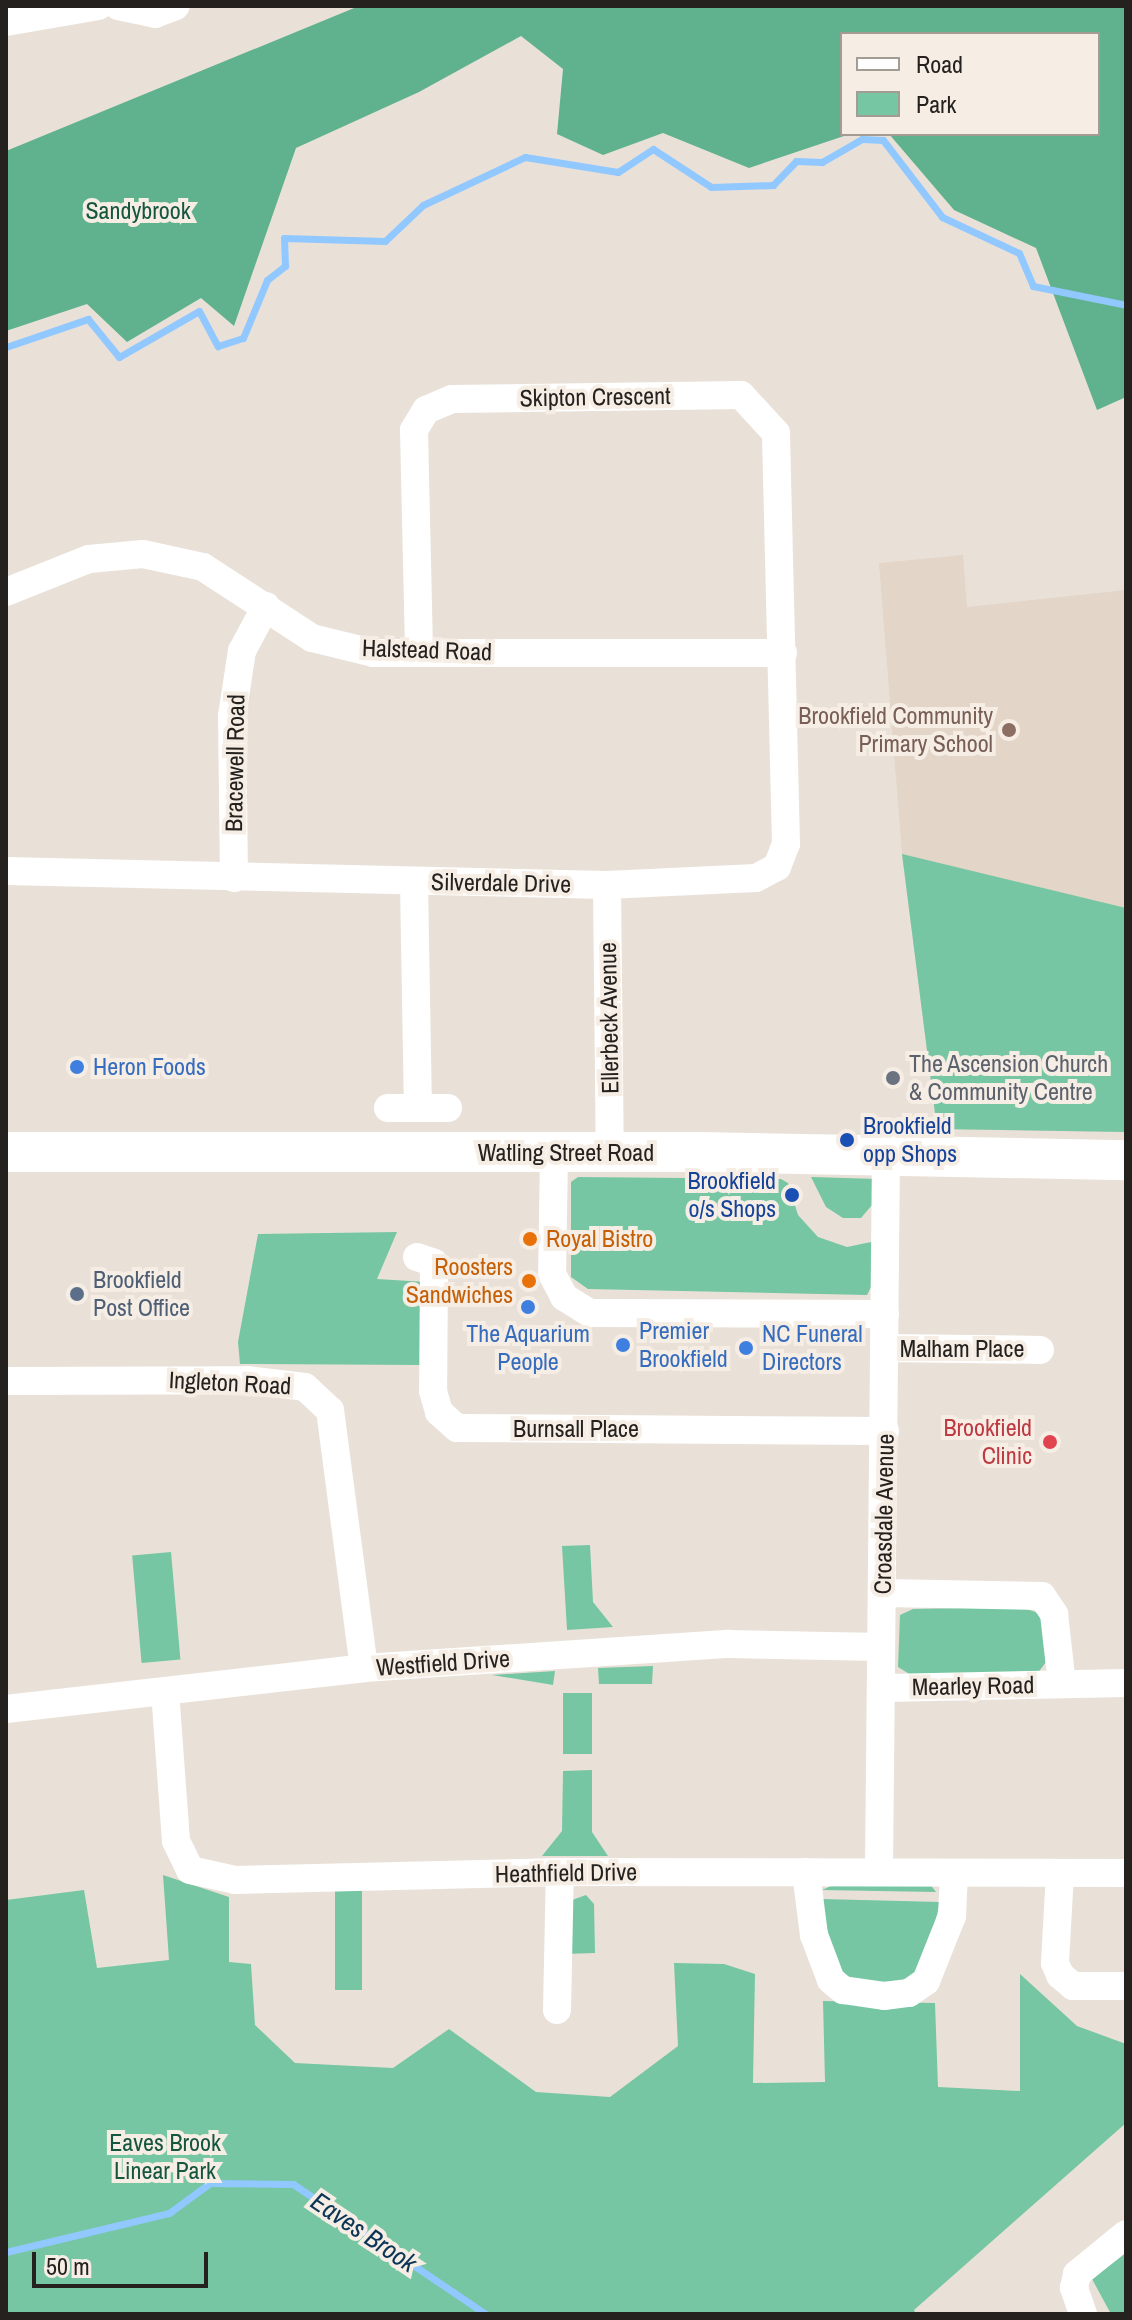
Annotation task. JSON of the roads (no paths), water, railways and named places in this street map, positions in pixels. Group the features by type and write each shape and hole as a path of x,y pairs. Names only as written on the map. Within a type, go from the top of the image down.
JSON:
{"street":[{"path":"6,22 99,6"},
{"path":"118,6 155,14 176,6"},
{"name":"Skipton Crescent","path":"419,653 414,430 426,410 452,399 741,395 776,433 783,653"},
{"name":"Halstead Road","path":"6,592 89,559 143,554 203,567 312,638 373,653 783,653"},
{"name":"Bracewell Road","path":"234,878 232,716 242,651 266,606"},
{"name":"Silverdale Drive","path":"6,871 607,885 756,878 777,867 786,844 783,653"},
{"path":"414,882 418,1108"},
{"name":"Ellerbeck Avenue","path":"607,885 610,1152"},
{"path":"388,1108 448,1108"},
{"name":"Watling Street Road","path":"6,1152 610,1152 1126,1160"},
{"path":"554,1153 552,1274 564,1297 590,1313 885,1314"},
{"name":"Croasdale Avenue","path":"879,1870 885,1688 881,1647 884,1593 886,1158"},
{"name":"Burnsall Place","path":"417,1257 434,1263 433,1391 439,1412 457,1428 885,1431"},
{"name":"Malham Place","path":"885,1348 1040,1350"},
{"name":"Ingleton Road","path":"6,1381 247,1380 305,1387 330,1410 364,1668"},
{"name":"Mearley Road","path":"884,1593 1042,1596 1054,1614 1062,1684"},
{"name":"Westfield Drive","path":"6,1709 364,1668 729,1644 881,1647"},
{"name":"Mearley Road","path":"885,1688 1126,1683"},
{"name":"Heathfield Drive","path":"165,1691 176,1841 190,1870 235,1880 560,1872 879,1870 1126,1873"},
{"path":"557,2010 560,1872"},
{"path":"806,1872 814,1935 831,1980 843,1990 884,1996 909,1993 926,1981 952,1916 954,1873"},
{"path":"1060,1873 1055,1963 1060,1975 1073,1986 1126,1986"},
{"path":"1083,2314 1074,2288 1077,2274 1126,2234"}],"waterway":[{"path":"6,347 88,319 119,357 199,311 218,346 243,338 267,280 285,266 284,238 385,241 423,205 525,157 618,172 653,149 711,187 773,185 796,161 822,162 862,139 883,140 942,217 1019,253 1033,286 1126,305"},
{"name":"Eaves Brook","path":"6,2252 169,2213 210,2183 293,2184 486,2314"}],"place":[{"name":"Brookfield Community Primary School","path":"1009,730"},
{"name":"Heron Foods","path":"77,1067"},
{"name":"The Ascension Church & Community Centre","path":"893,1078"},
{"name":"Brookfield opp Shops","path":"847,1140"},
{"name":"Brookfield o/s Shops","path":"792,1195"},
{"name":"Royal Bistro","path":"530,1239"},
{"name":"Roosters Sandwiches","path":"529,1281"},
{"name":"Brookfield Post Office","path":"77,1294"},
{"name":"The Aquarium People","path":"528,1307"},
{"name":"Premier Brookfield","path":"623,1345"},
{"name":"NC Funeral Directors","path":"746,1348"},
{"name":"Brookfield Clinic","path":"1050,1442"}],"park label":[{"name":"Sandybrook","path":"138,211"},
{"name":"Eaves Brook Linear Park","path":"165,2157"}]}
